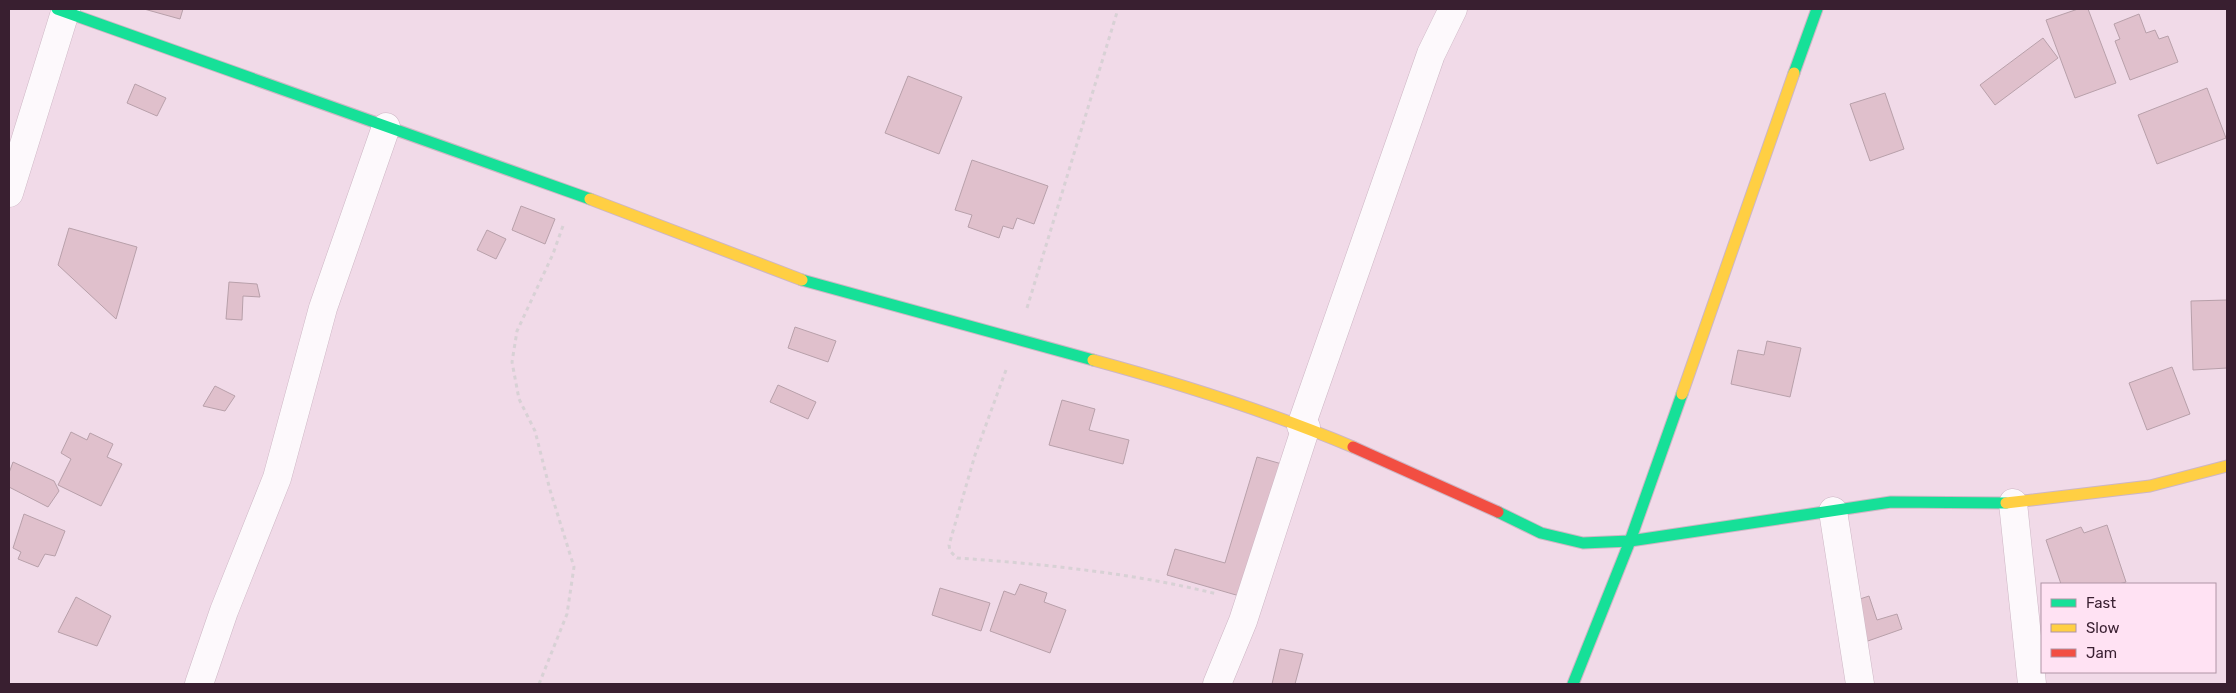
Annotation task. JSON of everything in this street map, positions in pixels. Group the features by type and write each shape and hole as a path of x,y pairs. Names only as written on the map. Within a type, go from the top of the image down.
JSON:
{"street":[{"path":"9,193 63,9 386,127 574,193 808,282 1184,385 1303,427 1452,490 1542,533 1583,543 1630,541 1891,502 2012,503 2150,486 2227,466"},
{"path":"1216,684 1229,656 1248,602 1303,427 1431,54 1453,9"},
{"path":"1574,684 1630,541 1818,9"},
{"path":"199,684 224,611 277,478 323,308 386,127"},
{"path":"2012,503 2032,684"},
{"path":"1834,511 1860,684"}],"path":[{"path":"1118,9 1018,339 975,455 949,545 950,552 957,558 1070,570 1174,584 1248,602"},
{"path":"539,684 567,614 574,567 550,490 535,432 519,399 512,362 517,331 553,254 574,193"}],"building":[{"path":"144,9 183,9 180,19"},
{"path":"2078,9 2088,9 2116,83 2075,98 2046,20"},
{"path":"2139,14 2146,33 2155,30 2159,39 2168,36 2178,62 2130,80 2115,41 2120,39 2114,24"},
{"path":"2043,38 2058,58 1995,105 1980,85"},
{"path":"908,76 962,97 939,154 885,133"},
{"path":"135,84 166,98 157,116 127,103"},
{"path":"2207,88 2226,138 2157,164 2138,115"},
{"path":"1885,93 1904,149 1870,161 1850,104"},
{"path":"972,160 1048,186 1034,224 1017,218 1013,229 1003,226 999,238 968,227 972,215 955,210"},
{"path":"521,206 555,219 545,244 512,230"},
{"path":"69,228 137,247 116,319 58,265"},
{"path":"487,230 506,239 496,259 477,250"},
{"path":"229,282 257,284 260,297 243,296 242,320 226,319"},
{"path":"2227,300 2227,368 2193,370 2191,301"},
{"path":"795,327 836,341 828,362 788,348"},
{"path":"1767,341 1801,348 1790,397 1731,384 1738,350 1764,355"},
{"path":"2172,367 2190,414 2147,430 2129,383"},
{"path":"778,385 816,402 808,419 770,402"},
{"path":"215,386 235,396 225,411 203,406"},
{"path":"1062,400 1095,409 1089,430 1129,440 1123,464 1049,445"},
{"path":"71,432 87,440 90,433 113,444 107,457 122,464 101,506 58,485 71,459 61,453"},
{"path":"1257,457 1282,464 1243,597 1167,575 1175,549 1225,563"},
{"path":"13,462 54,481 59,491 48,507 9,487 9,473"},
{"path":"24,514 65,531 55,556 45,554 38,567 18,559 21,552 13,548"},
{"path":"2107,525 2126,582 2061,583 2046,540 2081,527 2084,533"},
{"path":"1020,584 1047,593 1044,602 1066,610 1050,653 990,631 1004,591 1015,595"},
{"path":"940,588 990,603 981,631 932,615"},
{"path":"1869,596 1877,620 1897,614 1902,629 1865,642 1851,602"},
{"path":"76,597 111,616 97,646 58,632"},
{"path":"1280,649 1303,654 1295,684 1272,684"}],"traffic: fast":[{"path":"57,9 590,199"},
{"path":"1794,73 1817,9"},
{"path":"802,280 1093,360"},
{"path":"1573,684 1630,541 1682,394"},
{"path":"1498,512 1541,533 1583,543 1630,541 1891,502 2006,503"}],"traffic: slow":[{"path":"1682,394 1794,73"},
{"path":"590,199 802,280"},
{"path":"1093,360 1224,399 1353,447"},
{"path":"2006,503 2150,486 2227,466"}],"traffic: jam":[{"path":"1353,447 1498,512"}]}
